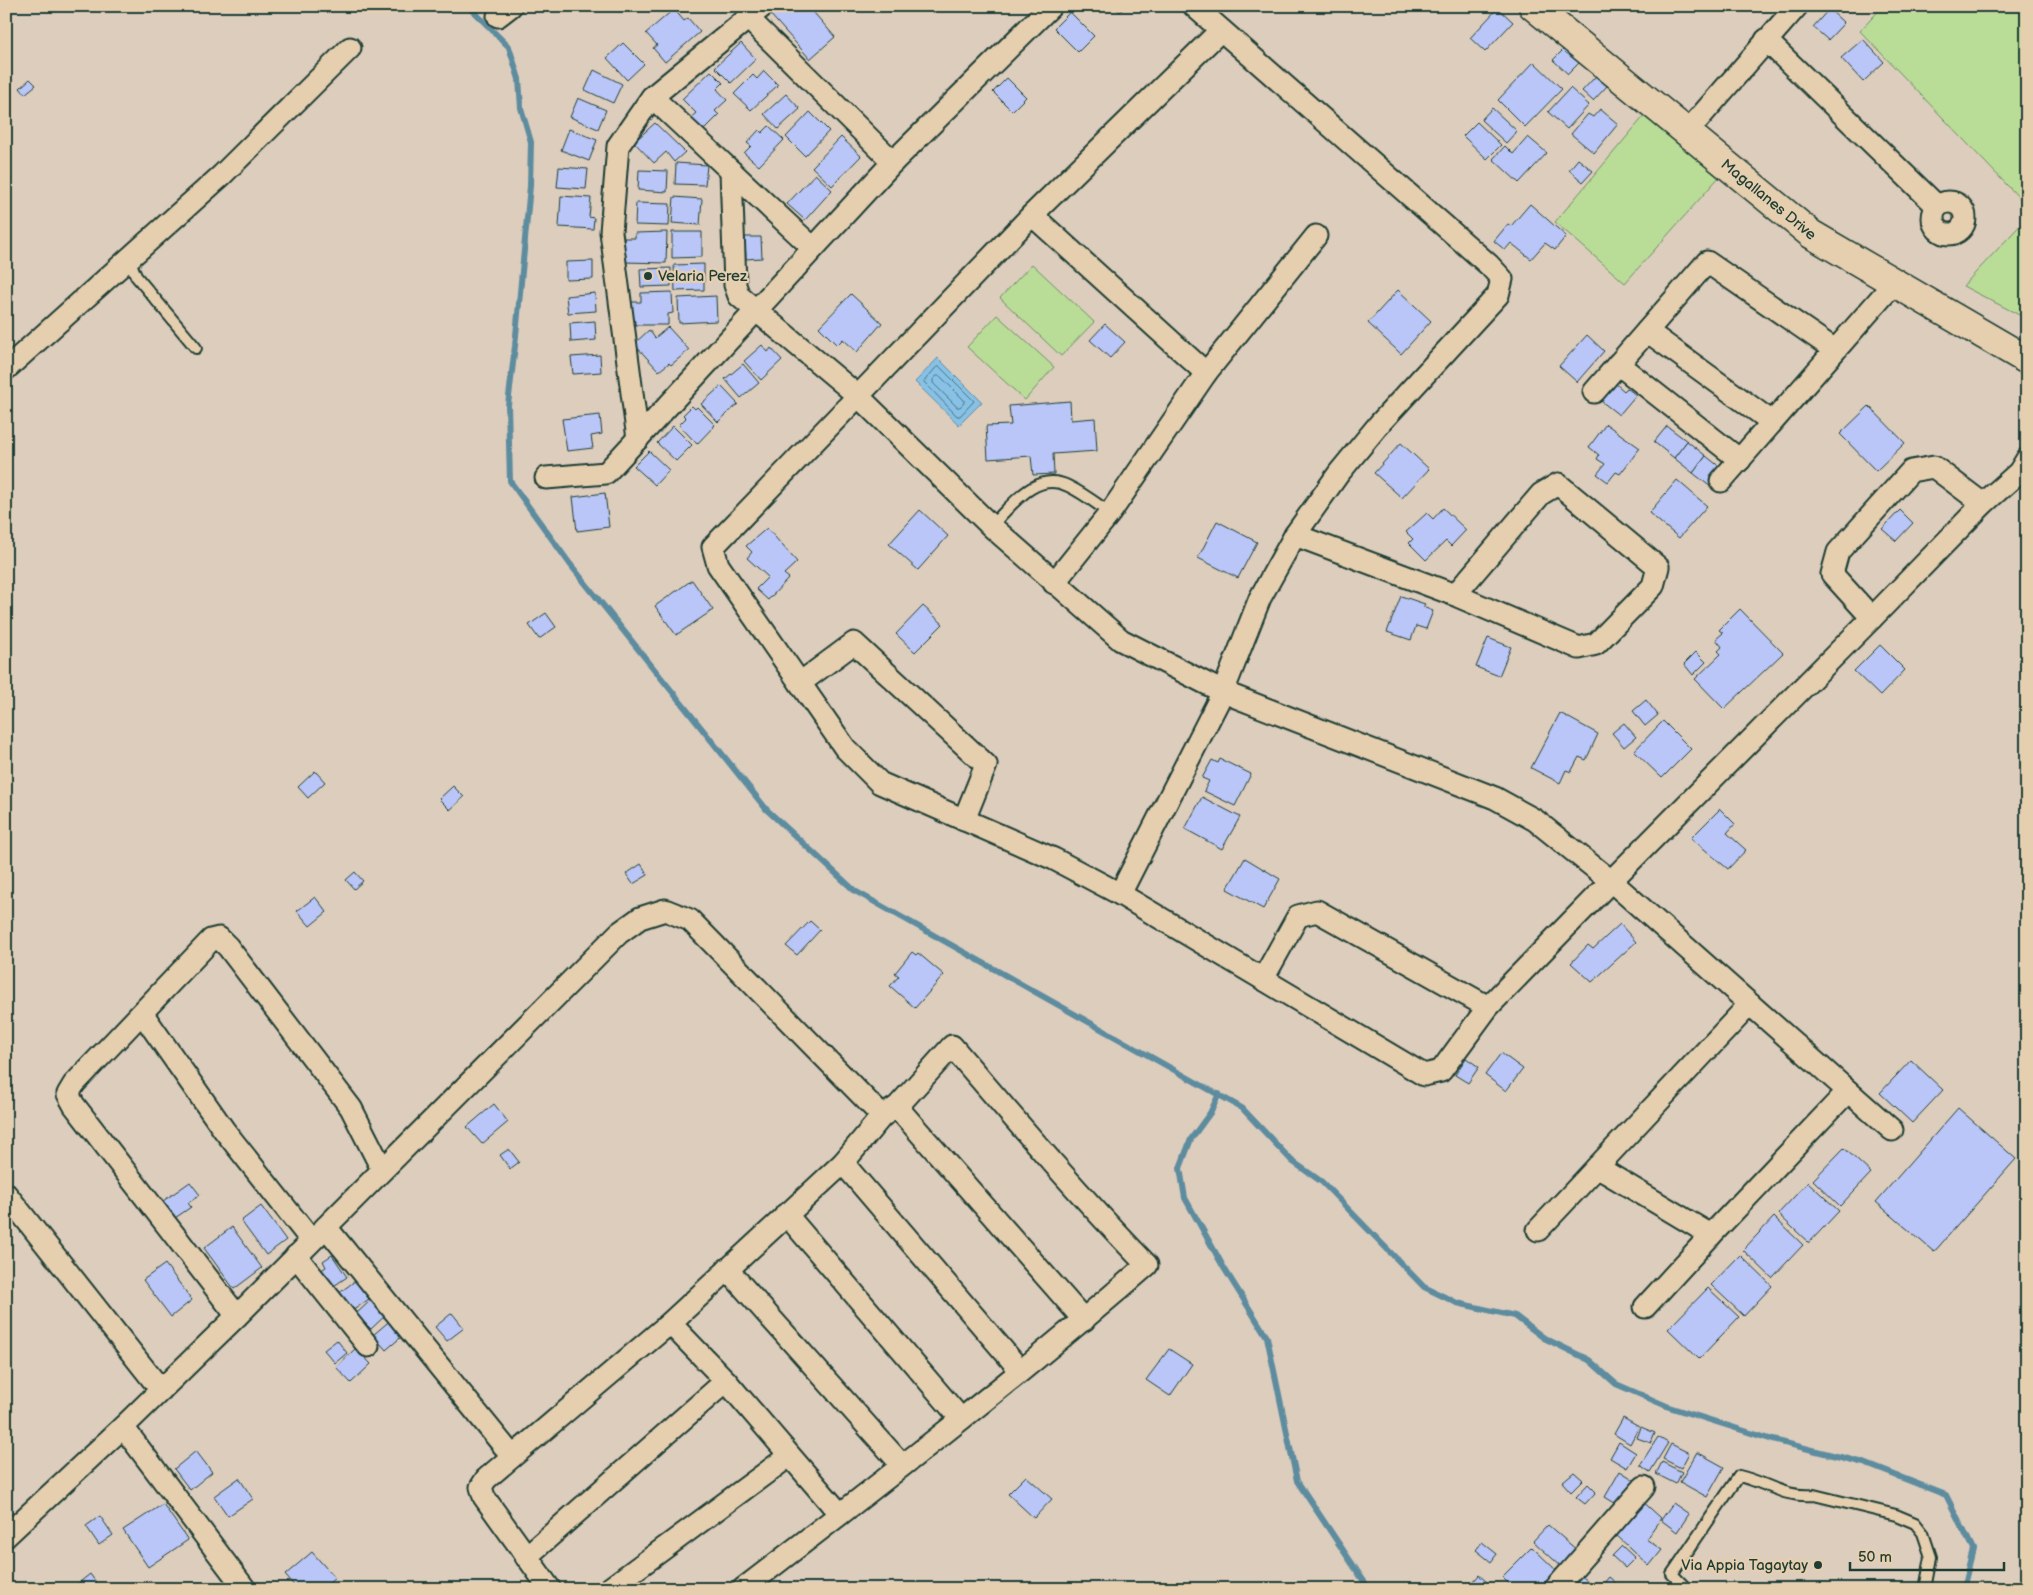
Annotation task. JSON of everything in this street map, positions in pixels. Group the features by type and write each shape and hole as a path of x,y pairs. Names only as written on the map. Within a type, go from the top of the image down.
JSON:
{"street":[{"path":"546,478 606,473 754,310 893,162 1051,6"},
{"path":"1120,894 1223,692 1260,598 1295,535 1339,473 1381,422 1498,295 1502,279 1194,6"},
{"name":"Magallanes Drive","path":"1533,6 1811,234 2027,360"},
{"path":"1687,132 1797,6"},
{"path":"638,439 611,232 618,146 652,97 756,13 893,162"},
{"path":"1220,31 1032,215 713,547 718,565 845,748 880,783 1054,859 1120,894 1424,1075 1441,1071 1488,1007 1983,504 2024,468"},
{"path":"1766,40 1937,206"},
{"path":"6,369 222,175 350,48"},
{"path":"652,97 812,248"},
{"path":"731,171 735,285 738,296 857,396 991,526 1122,640 1223,692 1495,798 1535,820 1611,881 1892,1130"},
{"path":"1032,215 1206,372"},
{"path":"1054,582 1110,513 1206,372 1316,236"},
{"path":"1594,392 1707,262 1835,350"},
{"path":"1721,481 1894,283"},
{"path":"1647,331 1772,422"},
{"path":"1618,364 1740,460"},
{"path":"1872,618 1832,574 1838,552 1911,472 1934,467 1983,504"},
{"path":"1295,535 1454,595 1580,648 1596,644 1653,586 1658,567 1558,484 1541,494 1454,595"},
{"path":"800,683 854,643 986,765 964,820"},
{"path":"6,1536 123,1427 237,1316 619,934 640,918 665,910 690,920 889,1112 1084,1320"},
{"path":"1263,978 1298,916 1317,911 1488,1007"},
{"path":"237,1316 74,1105 68,1094 74,1084 211,940 219,938 228,946 351,1108 382,1169"},
{"path":"1538,1230 1750,1004"},
{"path":"142,1012 224,1130 319,1234 512,1456"},
{"path":"550,1589 484,1497 482,1487 486,1479 670,1322 843,1163 952,1046 1056,1168 1099,1216 1148,1265 1084,1320 961,1419 743,1589"},
{"path":"1645,1307 1848,1091"},
{"path":"843,1163 1020,1370"},
{"path":"1597,1167 1711,1235"},
{"path":"6,1194 161,1390"},
{"path":"786,1214 961,1419"},
{"path":"296,1256 368,1346"},
{"path":"727,1269 902,1466"},
{"path":"670,1322 726,1381 840,1514"},
{"path":"526,1557 726,1381"},
{"path":"123,1427 245,1589"},
{"path":"609,1589 789,1456"},
{"path":"1555,1589 1644,1486"}],"lane":[{"path":"129,258 136,276 196,348"},
{"path":"991,526 1033,486 1050,482 1067,485 1110,513"},
{"path":"1687,1589 1672,1574 1739,1476 1753,1479 1781,1492 1800,1496 1814,1495 1896,1515 1915,1524 1923,1532 1931,1557 1925,1589"}],"green space":[{"path":"1883,6 2027,6 2027,206 1860,31"},
{"path":"1645,115 1720,176 1625,283 1555,222"},
{"path":"2027,218 2027,319 1963,286"},
{"path":"1032,264 1094,322 1061,356 1000,298"},
{"path":"997,315 1054,367 1025,400 967,347"}],"water":[{"path":"938,358 982,402 959,425 915,382"}],"building":[{"path":"777,6 808,6 835,37 810,59 769,13"},
{"path":"1114,6 1126,6 1120,12"},
{"path":"1498,8 1513,22 1485,52 1470,38"},
{"path":"674,9 684,21 688,18 700,32 665,62 653,48 657,45 646,33"},
{"path":"1829,9 1844,23 1828,40 1813,27"},
{"path":"1070,12 1094,36 1078,52 1054,28"},
{"path":"1863,39 1884,62 1863,82 1841,58"},
{"path":"623,43 644,64 627,80 607,58"},
{"path":"741,43 756,59 731,83 715,67"},
{"path":"1567,46 1582,60 1568,74 1553,60"},
{"path":"1534,62 1562,89 1525,127 1498,100"},
{"path":"594,70 622,84 613,103 585,90"},
{"path":"711,71 723,83 717,89 727,100 715,111 719,115 701,133 688,120 696,113 682,99"},
{"path":"764,71 778,85 751,110 734,94 753,75 757,79"},
{"path":"1596,76 1607,86 1593,101 1582,91"},
{"path":"1007,78 1026,97 1012,111 993,92"},
{"path":"30,79 36,85 25,94 20,88"},
{"path":"1570,88 1589,105 1567,129 1548,112"},
{"path":"786,94 800,109 778,129 764,114"},
{"path":"578,98 606,110 598,129 570,117"},
{"path":"1492,108 1517,131 1506,143 1481,120"},
{"path":"1600,109 1618,124 1594,153 1571,134 1588,114 1593,117"},
{"path":"810,112 829,131 805,156 786,137"},
{"path":"6,116 11,121 6,125"},
{"path":"1477,122 1501,145 1487,159 1463,136"},
{"path":"655,123 685,152 674,162 666,152 654,163 634,142"},
{"path":"769,126 784,140 759,166 744,153 751,146 747,143 759,130 762,133"},
{"path":"569,129 597,140 589,161 561,150"},
{"path":"841,137 861,156 832,186 812,167"},
{"path":"1528,137 1547,153 1519,183 1493,159 1505,146 1513,154"},
{"path":"1578,159 1593,171 1583,182 1569,170"},
{"path":"676,163 707,165 705,185 675,184"},
{"path":"559,167 588,169 586,189 557,187"},
{"path":"639,170 668,171 667,192 638,190"},
{"path":"815,174 832,190 805,220 787,204"},
{"path":"561,196 591,198 589,217 594,218 593,229 559,227"},
{"path":"674,197 702,199 700,225 672,223"},
{"path":"636,203 670,204 669,226 635,225"},
{"path":"1530,204 1566,236 1555,250 1545,243 1531,259 1511,243 1505,250 1494,241 1508,224 1511,226"},
{"path":"667,232 666,263 624,262 624,238 635,238 635,233"},
{"path":"672,232 702,232 702,257 672,258"},
{"path":"745,237 761,237 762,258 746,259"},
{"path":"593,261 593,279 566,280 566,262"},
{"path":"704,264 704,290 675,291 674,265"},
{"path":"671,268 671,286 641,287 640,269"},
{"path":"1398,290 1431,321 1401,354 1368,323"},
{"path":"672,292 673,313 668,314 668,325 629,325 629,302 641,302 641,293"},
{"path":"595,293 596,311 568,313 566,296"},
{"path":"851,294 882,323 857,352 843,339 837,345 819,327"},
{"path":"716,296 717,321 679,323 678,298"},
{"path":"595,321 596,340 571,342 570,323"},
{"path":"1105,324 1125,342 1110,358 1090,340"},
{"path":"668,327 689,350 671,365 669,363 659,371 634,344 649,330 655,338"},
{"path":"1587,335 1604,351 1577,382 1559,366"},
{"path":"762,345 768,352 771,348 782,360 761,380 744,361"},
{"path":"600,355 601,372 573,374 571,357"},
{"path":"743,364 759,383 741,398 725,379"},
{"path":"1616,384 1624,391 1627,388 1636,395 1619,415 1601,401"},
{"path":"721,386 738,404 718,422 701,404"},
{"path":"1070,401 1071,420 1095,418 1097,451 1053,454 1054,474 1033,475 1031,456 988,459 986,426 1011,425 1009,406"},
{"path":"692,406 695,409 697,407 715,425 697,444 679,425 686,418 683,415"},
{"path":"1869,406 1905,443 1876,471 1840,434"},
{"path":"600,415 602,434 591,436 593,448 567,451 562,419"},
{"path":"1606,424 1640,448 1620,474 1616,472 1608,482 1597,474 1605,464 1597,459 1599,455 1589,447"},
{"path":"673,426 692,445 676,461 657,443"},
{"path":"1667,426 1687,441 1674,458 1654,442"},
{"path":"1687,441 1706,456 1693,473 1674,458"},
{"path":"1401,443 1429,469 1402,498 1374,473"},
{"path":"649,451 669,470 655,485 634,466"},
{"path":"1706,456 1725,471 1712,488 1693,473"},
{"path":"1677,480 1707,506 1679,538 1649,513"},
{"path":"605,493 609,527 577,531 573,497"},
{"path":"1443,508 1466,530 1451,546 1446,541 1426,560 1409,543 1413,539 1406,532 1427,513 1433,519"},
{"path":"920,510 948,536 918,570 889,544"},
{"path":"1900,510 1913,523 1896,541 1882,529"},
{"path":"1217,521 1257,542 1238,578 1198,558"},
{"path":"767,528 797,562 784,574 789,578 768,600 756,589 768,577 747,558 752,552 746,546"},
{"path":"692,580 713,610 676,635 655,606"},
{"path":"1401,596 1425,604 1423,607 1433,611 1426,629 1416,626 1411,640 1387,632"},
{"path":"923,606 943,624 915,652 896,634"},
{"path":"1740,609 1783,653 1724,709 1695,679 1721,654 1718,651 1722,647 1716,639 1723,633 1719,630"},
{"path":"546,613 556,627 539,639 529,625"},
{"path":"1488,638 1511,647 1499,676 1476,667"},
{"path":"1880,645 1905,670 1880,696 1854,671"},
{"path":"1696,652 1706,662 1693,675 1684,664"},
{"path":"1646,700 1658,715 1645,726 1633,711"},
{"path":"1560,713 1598,734 1586,760 1579,757 1571,772 1566,770 1560,783 1531,768"},
{"path":"1663,721 1691,749 1662,778 1634,751"},
{"path":"1624,723 1636,737 1624,747 1612,733"},
{"path":"1220,759 1251,774 1235,806 1204,791 1209,781 1202,778 1212,760 1218,763"},
{"path":"315,771 325,782 308,798 298,787"},
{"path":"453,786 464,797 450,810 439,799"},
{"path":"1202,797 1240,817 1222,849 1185,829"},
{"path":"1720,809 1735,824 1727,833 1746,850 1728,869 1691,838"},
{"path":"1245,858 1280,879 1263,909 1227,889"},
{"path":"641,864 648,875 633,884 626,874"},
{"path":"355,872 363,881 354,889 346,880"},
{"path":"315,897 327,912 310,926 297,911"},
{"path":"810,921 820,930 797,955 786,946"},
{"path":"1620,924 1636,942 1592,982 1571,963 1588,945 1593,949"},
{"path":"912,952 916,955 918,953 944,975 915,1008 890,986 899,976 895,973"},
{"path":"1501,1053 1523,1069 1506,1091 1485,1075"},
{"path":"1466,1058 1479,1067 1468,1083 1455,1075"},
{"path":"1911,1060 1943,1090 1912,1123 1880,1093"},
{"path":"494,1104 508,1122 482,1144 467,1127"},
{"path":"1958,1108 2016,1159 1934,1252 1876,1202"},
{"path":"1844,1148 1871,1173 1840,1206 1813,1180"},
{"path":"509,1149 519,1162 510,1169 500,1155"},
{"path":"190,1182 200,1195 188,1203 191,1207 175,1218 163,1201"},
{"path":"1808,1182 1839,1211 1809,1243 1778,1214"},
{"path":"261,1206 286,1240 266,1255 241,1221"},
{"path":"1774,1217 1803,1245 1772,1278 1743,1250"},
{"path":"232,1227 262,1268 234,1289 204,1248"},
{"path":"332,1255 347,1277 331,1288 320,1271 326,1267 323,1261"},
{"path":"1740,1255 1772,1286 1744,1316 1711,1285"},
{"path":"165,1264 192,1300 171,1317 143,1280"},
{"path":"355,1281 369,1299 352,1311 339,1293"},
{"path":"1708,1288 1739,1317 1699,1359 1668,1329"},
{"path":"373,1298 388,1313 371,1329 356,1314"},
{"path":"452,1313 464,1328 447,1341 435,1327"},
{"path":"393,1318 406,1333 386,1350 373,1335"},
{"path":"337,1340 347,1353 335,1363 324,1350"},
{"path":"356,1348 371,1364 351,1383 336,1367"},
{"path":"1169,1349 1192,1364 1170,1396 1146,1380"},
{"path":"1623,1418 1639,1427 1630,1444 1614,1434"},
{"path":"1641,1427 1655,1433 1651,1443 1637,1438"},
{"path":"1658,1437 1668,1443 1650,1472 1640,1465"},
{"path":"1619,1442 1636,1453 1627,1468 1610,1458"},
{"path":"1671,1444 1689,1453 1681,1468 1663,1459"},
{"path":"196,1451 212,1472 190,1490 174,1469"},
{"path":"1697,1452 1724,1467 1707,1497 1680,1482"},
{"path":"1662,1462 1682,1472 1676,1484 1656,1474"},
{"path":"1620,1471 1636,1481 1621,1507 1605,1497"},
{"path":"1574,1472 1583,1480 1571,1492 1562,1482"},
{"path":"1026,1476 1052,1499 1034,1518 1008,1494"},
{"path":"239,1478 253,1499 228,1516 214,1496"},
{"path":"1588,1484 1596,1492 1585,1504 1576,1497"},
{"path":"1640,1499 1661,1518 1646,1539 1662,1550 1649,1566 1613,1532"},
{"path":"1673,1503 1689,1514 1677,1532 1661,1520"},
{"path":"163,1504 188,1540 148,1567 123,1530"},
{"path":"100,1516 113,1535 99,1545 86,1526"},
{"path":"1548,1525 1578,1551 1563,1568 1533,1541"},
{"path":"1482,1542 1497,1554 1491,1562 1476,1550"},
{"path":"1622,1546 1635,1558 1625,1568 1612,1556"},
{"path":"1532,1547 1560,1574 1546,1589 1514,1589 1502,1577"},
{"path":"312,1552 335,1578 322,1589 297,1589 285,1575"},
{"path":"90,1574 101,1589 71,1589"},
{"path":"1479,1575 1495,1589 1467,1589"},
{"path":"1580,1575 1596,1587 1594,1589 1569,1589"},
{"path":"1609,1577 1623,1589 1599,1589"},
{"path":"1178,1582 1196,1589 1176,1589"}],"waterway":[{"path":"468,6 509,47 519,79 521,108 531,142 530,186 508,405 510,481 570,564 767,810 855,891 1242,1108 1292,1161 1322,1182 1424,1287 1457,1303 1515,1316 1544,1338 1589,1360 1616,1384 1669,1407 1773,1440 1864,1463 1946,1495 1973,1549 1963,1589"},
{"path":"1219,1094 1210,1113 1191,1139 1180,1168 1185,1198 1224,1268 1267,1337 1297,1481 1369,1589"}],"place":[{"name":"Velaria Perez","path":"648,276"},
{"name":"Via Appia Tagaytay","path":"1818,1565"}]}
